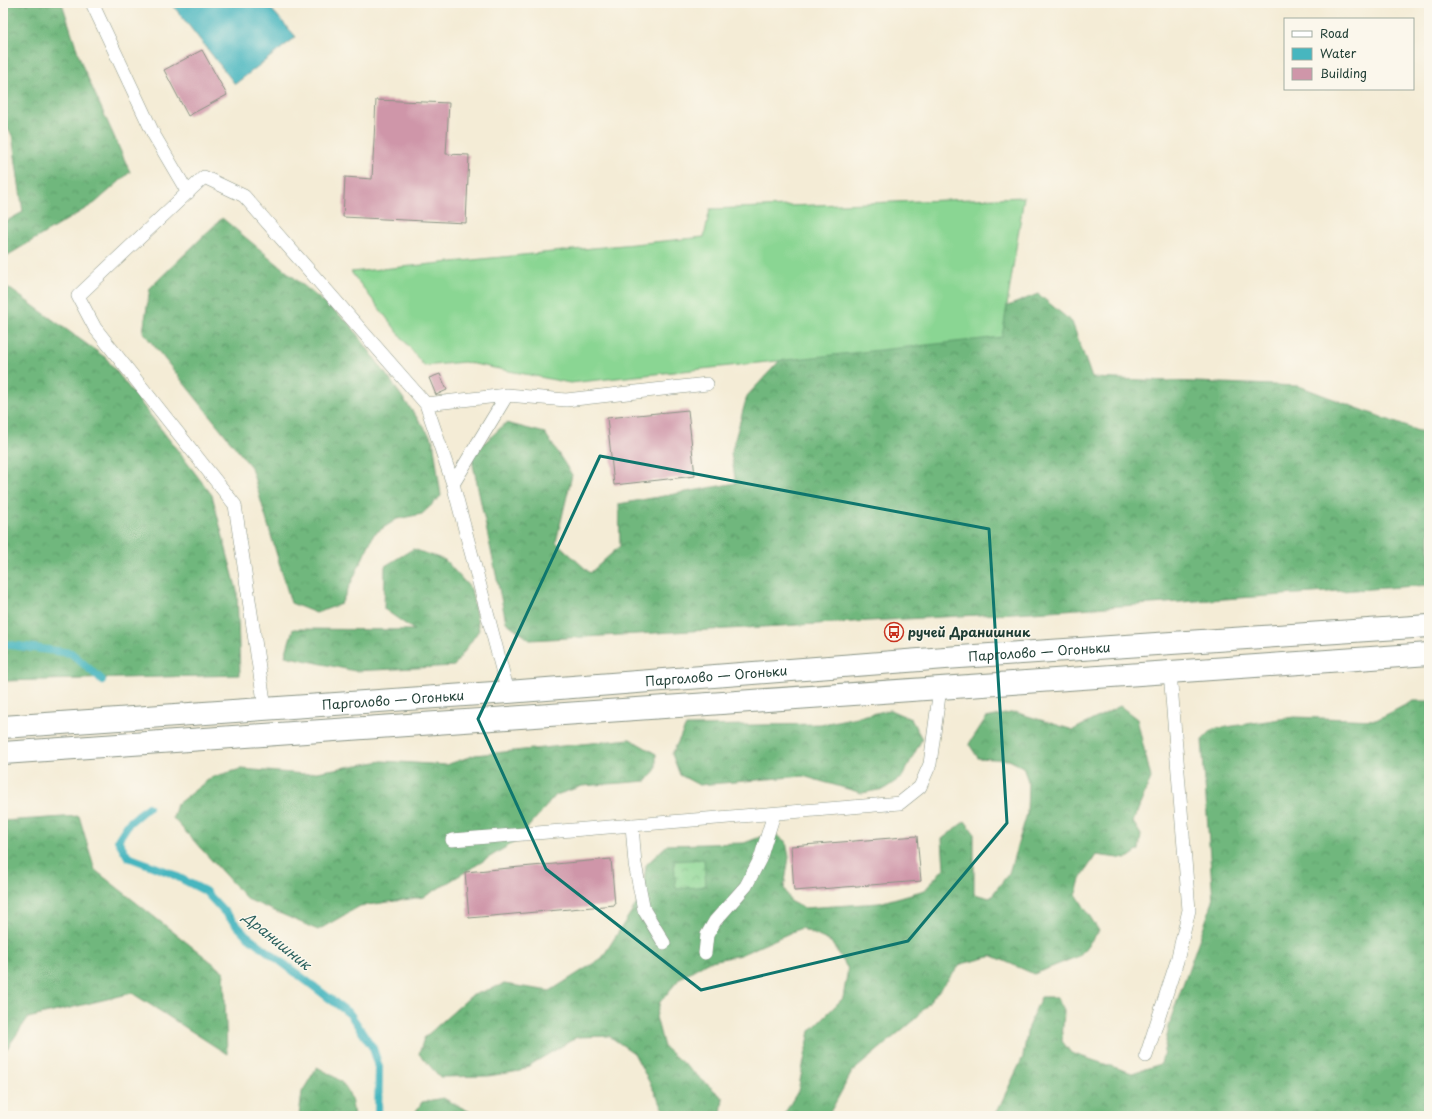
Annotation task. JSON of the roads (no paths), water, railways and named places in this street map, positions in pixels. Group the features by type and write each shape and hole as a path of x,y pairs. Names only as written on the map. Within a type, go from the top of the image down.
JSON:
{"main road":[{"name":"Парголово — Огоньки","path":"3,727 508,692 945,658 1429,626"},
{"name":"Парголово — Огоньки","path":"3,753 1429,654"}],"lane":[{"path":"92,3 154,135 188,193"},
{"path":"265,708 235,505 95,328 78,296 204,177 244,196 426,404 453,484 508,692"},
{"path":"426,404 507,395 566,400 707,384"},
{"path":"453,484 507,395"},
{"path":"1146,1056 1177,961 1189,910 1170,672"},
{"path":"452,840 900,803 920,786 930,764 940,688"},
{"path":"705,953 708,935 715,921 746,886 760,859 774,814"},
{"path":"632,825 635,864 644,910 664,943"}],"water":[{"path":"171,3 266,3 296,37 235,84"}],"waterway":[{"name":"Дранишник","path":"3,644 71,653 102,680"},
{"name":"Дранишник","path":"148,807 129,823 118,840 128,857 168,872 205,891 246,935 350,1014 373,1048 379,1067 378,1116"}],"place":[{"name":"ручей Дранишник","path":"894,632"}]}
